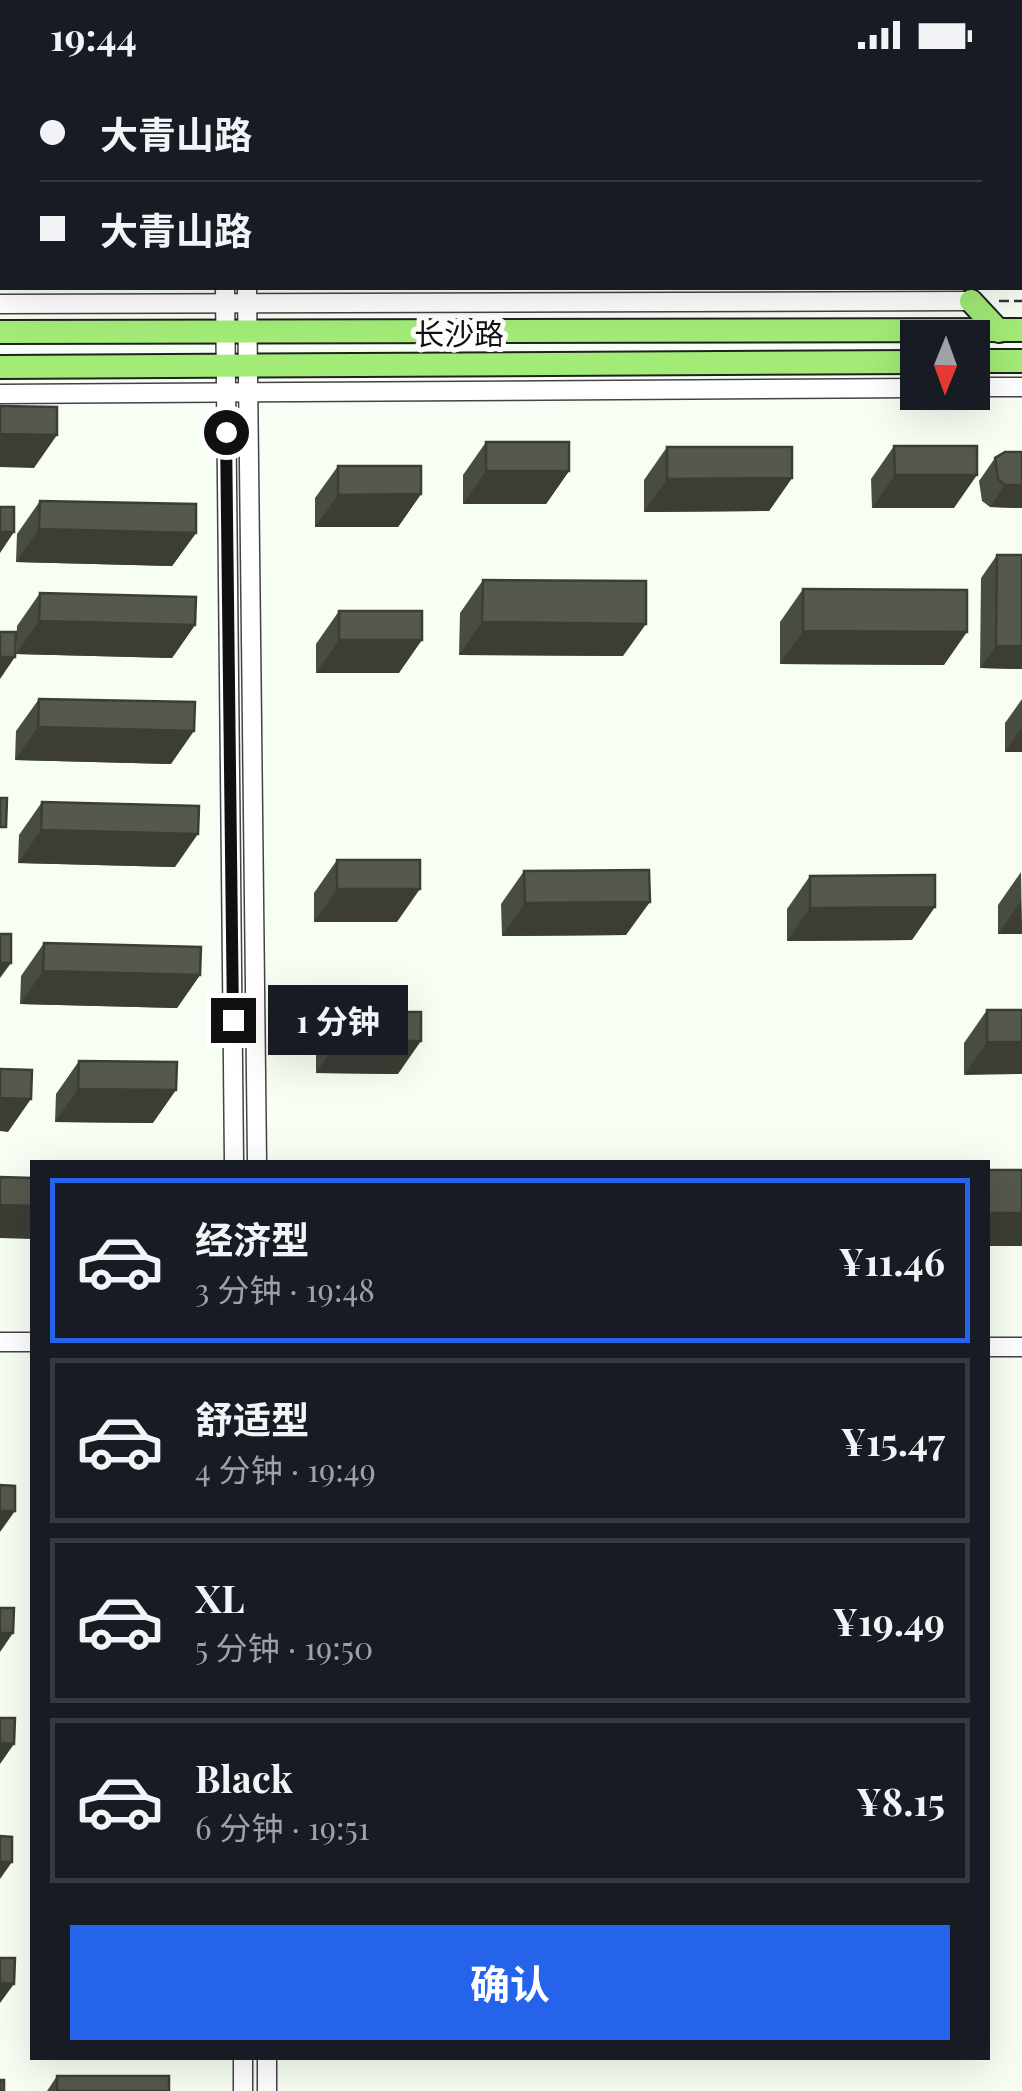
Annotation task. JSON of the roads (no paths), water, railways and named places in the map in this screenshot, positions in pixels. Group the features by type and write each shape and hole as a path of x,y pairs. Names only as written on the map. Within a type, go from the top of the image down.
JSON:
{"main road":[{"path":"971,302 1011,331"},
{"name":"长沙路","path":"0,332 1011,331"},
{"path":"990,361 1022,361"},
{"name":"长沙路","path":"0,367 900,362"}],"street":[{"path":"225,296 226,333 236,367 250,394 257,1160"},
{"path":"0,304 225,296 971,302"},
{"path":"234,1160 226,394 250,334 247,296"},
{"path":"990,388 1022,387"},
{"path":"0,394 900,388"},
{"path":"0,1342 30,1342"},
{"path":"990,1347 1022,1347"},
{"path":"242,2060 243,2091"},
{"path":"267,2060 267,2091"}]}
